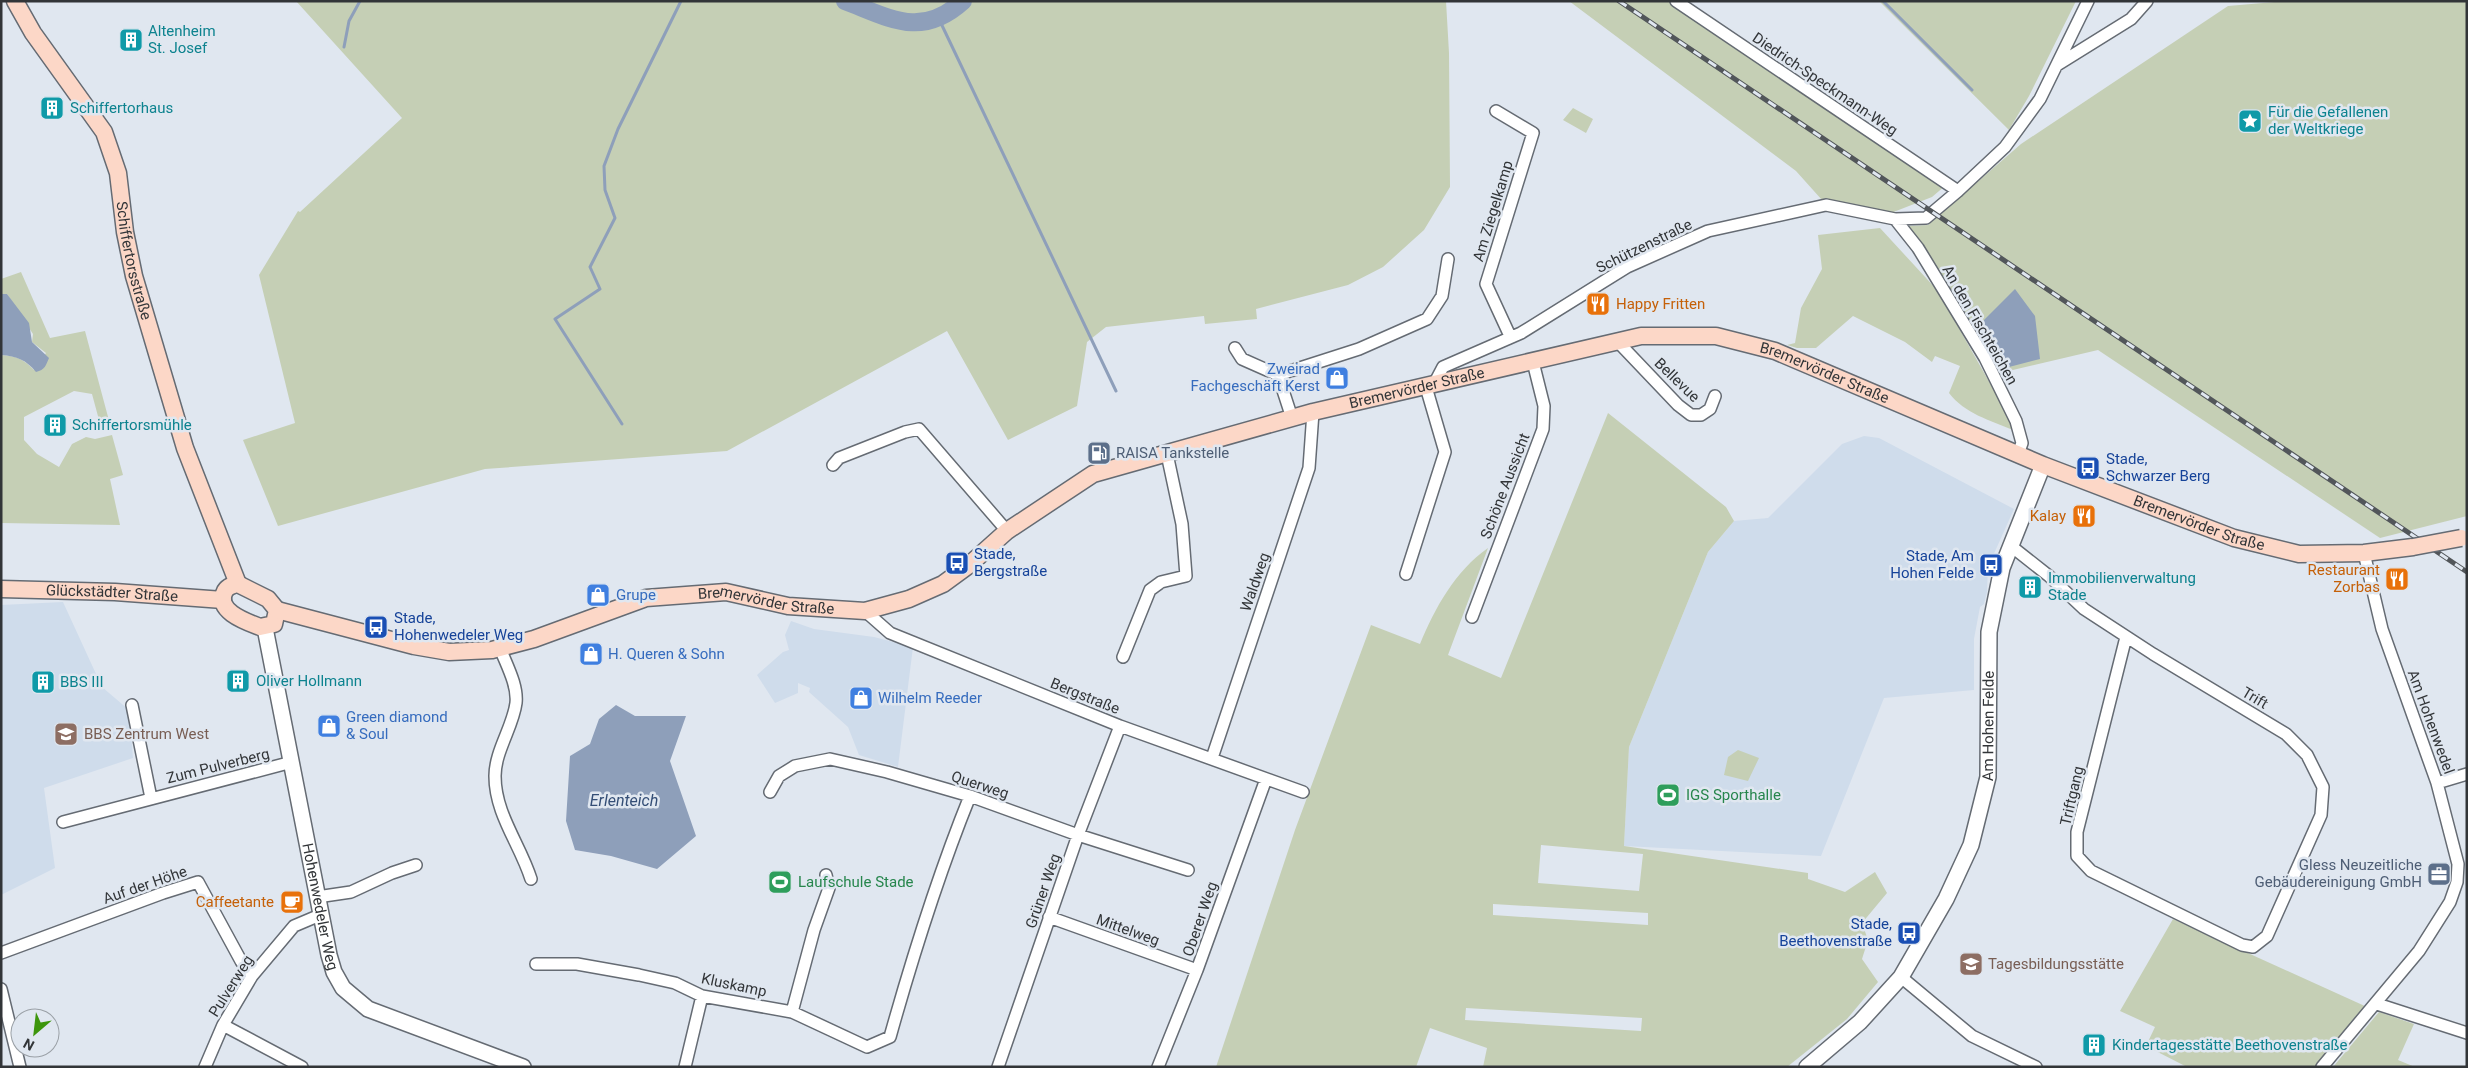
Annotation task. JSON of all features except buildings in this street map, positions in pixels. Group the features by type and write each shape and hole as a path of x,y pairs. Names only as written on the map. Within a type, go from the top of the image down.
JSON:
{"main road":[{"name":"Schiffertorsstraße","path":"15,1 37,38 104,132 115,161 134,276 185,448 220,539 229,591"},
{"name":"Bremervörder Straße","path":"229,591 224,605 231,613 254,626 272,621 332,626 414,646 449,652 500,648 534,639 646,598 726,592 788,606 865,611 909,599 943,584 969,565 1007,531 1093,474 1313,412 1429,387 1641,336 1716,336 1775,351 2020,448 2043,465 2234,538 2299,554 2364,553 2413,548 2464,537"},
{"path":"220,539 232,553 244,576 252,584 294,609 311,614 332,626"},
{"name":"Glückstädter Straße","path":"1,589 115,592 229,591"},
{"path":"229,591 268,599 272,621"}],"street":[{"name":"Diedrich-Speckmann-Weg","path":"1676,1 1958,191"},
{"name":"Schützenstraße","path":"1429,387 1443,367 1510,336 1521,333 1626,267 1708,231 1826,206 1895,219 1926,218 1958,191 2004,147 2040,99 2088,1"},
{"path":"2055,66 2131,19 2147,1"},
{"name":"Am Ziegelkamp","path":"1496,111 1533,133 1486,284 1510,336"},
{"name":"An den Fischteichen","path":"1895,219 1918,248 1985,358 2016,421 2020,448"},
{"path":"1235,348 1242,359 1278,375 1359,350 1427,319 1442,296 1448,259"},
{"name":"Bellevue","path":"1618,342 1678,405 1691,415 1701,415 1710,409 1715,396"},
{"name":"Schöne Aussicht","path":"1472,617 1543,429 1544,406 1533,362"},
{"path":"1278,375 1292,418"},
{"path":"1406,574 1445,452 1429,387"},
{"name":"Waldweg","path":"1212,758 1309,468 1313,412"},
{"path":"832,465 839,458 905,432 919,429 1007,531"},
{"path":"1123,657 1150,590 1161,582 1186,576 1182,524 1167,454"},
{"name":"Am Hohen Felde","path":"1901,977 1960,872 1973,836 1988,777 1988,632 2002,568 2043,465"},
{"name":"Trift","path":"2011,546 2049,576 2084,609 2126,637 2286,734 2307,755 2324,787 2321,815 2267,936 2253,947"},
{"name":"Am Hohenwedel","path":"2322,1067 2420,951 2450,902 2457,882 2458,864 2438,783 2382,629 2364,553"},
{"name":"Bergstraße","path":"865,611 890,633 1120,726 1303,792"},
{"name":"Hohenwedeler Weg","path":"272,621 292,762 320,915 334,972 343,988 360,1004 385,1016 523,1067"},
{"name":"Triftgang","path":"2126,637 2077,832 2077,856 2091,871 2242,945 2253,947"},
{"path":"500,648 515,689 516,702 494,776 505,823 526,863 531,879"},
{"name":"Zum Pulverberg","path":"132,705 151,798"},
{"name":"Grüner Weg","path":"998,1067 1078,835 1120,726"},
{"name":"Querweg","path":"770,792 779,776 795,766 830,759 887,772 970,796 1078,835 1188,870"},
{"name":"Zum Pulverberg","path":"63,822 292,762"},
{"path":"2438,783 2466,772"},
{"name":"Oberer Weg","path":"1158,1067 1197,970 1266,779"},
{"name":"Kluskamp","path":"536,964 578,964 675,983 702,996 792,1012 867,1046 890,1037 910,963 946,856 970,796"},
{"path":"317,898 351,892 392,873 416,865"},
{"path":"792,1012 814,930 829,888 826,876"},
{"name":"Auf der Höhe","path":"1,954 154,896 198,882 240,961 252,976"},
{"name":"Pulverweg","path":"205,1067 223,1025 252,976 294,926 320,915"},
{"name":"Mittelweg","path":"1049,917 1197,970"},
{"path":"1807,1067 1860,1022 1901,977 1972,1036 2036,1067"},
{"path":"1,989 20,1067"},
{"path":"685,1067 702,996"},
{"path":"2377,1004 2467,1033"},
{"path":"223,1025 302,1067"}],"shaded area":[{"path":"1864,436 1879,438 2014,509 1988,567 1987,592 1984,604 1980,607 1974,639 1974,690 1884,698 1821,856 1624,846 1629,747 1708,552 1734,521 1768,518 1842,444"},
{"name":"BBS Zentrum West","path":"63,602 102,687 129,710 133,758 44,788 55,868 1,895 1,605"},
{"name":"Wilhelm Reeder","path":"791,621 814,629 874,637 913,647 898,767 859,755 848,727 809,692 810,688 798,683 798,693 775,703 757,675 783,652 789,650 785,635"}],"green space":[{"path":"296,1 1446,1 1449,53 1450,187 1424,230 1383,267 1348,285 1256,309 1257,319 1205,324 1204,316 1106,327 1087,342 1077,406 1008,440 947,331 727,451 485,469 278,526 243,440 295,423 259,275 298,211 300,212 402,118"},
{"path":"1569,1 1672,1 1946,185 1932,197 1891,213 1822,200 1796,171"},
{"path":"1879,1 2076,1 2029,96 2009,130"},
{"path":"2286,1 2467,1 2467,516 2380,538 2098,350 2000,373 1951,289 1907,226 1928,225 2021,144 2228,6"},
{"path":"1573,108 1593,119 1586,133 1563,120"},
{"path":"1880,228 1938,291 2014,426 2013,430 1970,411 1949,393 1960,366 1935,356 1932,362 1905,342 1853,316 1816,348 1797,348 1787,345 1795,343 1801,308 1822,269 1818,235"},
{"path":"21,272 50,338 85,331 111,428 102,431 92,394 74,391 24,417 24,440 37,454 59,467 72,444 86,437 95,439 112,435 123,475 110,479 120,525 1,523 1,355 19,359 27,363 34,370 46,353 32,342 33,334 7,294 1,294 1,279"},
{"path":"1608,413 1726,507 1734,521 1708,552 1629,747 1624,846 1808,873 1808,879 1845,892 1875,872 1887,893 1862,923 1868,940 1862,959 1878,982 1847,1019 1787,1067 1483,1067 1487,1048 1430,1028 1416,1067 1216,1067 1295,830 1371,625 1420,644 1432,617 1447,591 1476,557 1488,548 1448,655 1501,678","holes":["1541,845 1643,854 1639,891 1538,883","1493,904 1648,913 1648,925 1493,915","1466,1008 1642,1018 1641,1031 1465,1020"]},
{"path":"1738,750 1759,758 1748,781 1724,775 1728,757"},
{"path":"2173,919 2367,1007 2315,1067 2187,1067 2146,1046 2155,1027 2120,1011"},
{"path":"2379,1012 2414,1024 2398,1060 2415,1067 2333,1067"}],"water":[{"path":"2015,289 2035,316 2040,359 2009,367 1981,323"},
{"path":"1,294 7,294 29,323 32,342 49,358 45,367 41,370 36,372 21,359 1,355"},
{"name":"Erlenteich","path":"616,705 635,716 686,716 670,761 696,836 657,869 611,856 575,850 566,821 570,756 590,744 599,719"}],"waterway":[{"path":"344,47 349,21 360,1"},
{"path":"622,424 555,319 600,289 590,267 615,218 605,190 604,166 618,129 681,1"},
{"path":"845,1 877,14 905,22 933,19 948,13 963,1"},
{"path":"1883,1 1972,90"},
{"path":"938,17 1116,391"}],"railway":[{"path":"1619,1 2467,572"}],"place":[{"name":"Altenheim St. Josef","path":"131,40"},
{"name":"Schiffertorhaus","path":"52,108"},
{"name":"Für die Gefallenen der Weltkriege","path":"2250,121"},
{"name":"Happy Fritten","path":"1598,304"},
{"name":"Zweirad Fachgeschäft Kerst","path":"1337,378"},
{"name":"Schiffertorsmühle","path":"55,425"},
{"name":"RAISA Tankstelle","path":"1099,453"},
{"name":"Stade, Schwarzer Berg","path":"2088,468"},
{"name":"Kalay","path":"2084,516"},
{"name":"Stade, Bergstraße","path":"957,563"},
{"name":"Stade, Am Hohen Felde","path":"1991,565"},
{"name":"Restaurant Zorbas","path":"2397,579"},
{"name":"Immobilienverwaltung Stade","path":"2030,587"},
{"name":"Grupe","path":"598,595"},
{"name":"Stade, Hohenwedeler Weg","path":"376,627"},
{"name":"H. Queren & Sohn","path":"591,654"},
{"name":"Oliver Hollmann","path":"238,681"},
{"name":"BBS III","path":"43,682"},
{"name":"Wilhelm Reeder","path":"861,698"},
{"name":"Green diamond & Soul","path":"329,726"},
{"name":"BBS Zentrum West","path":"66,734"},
{"name":"IGS Sporthalle","path":"1668,795"},
{"name":"Gless Neuzeitliche Gebäudereinigung GmbH","path":"2439,874"},
{"name":"Laufschule Stade","path":"780,882"},
{"name":"Caffeetante","path":"292,902"},
{"name":"Stade, Beethovenstraße","path":"1909,933"},
{"name":"Tagesbildungsstätte","path":"1971,964"},
{"name":"Kindertagesstätte Beethovenstraße","path":"2094,1045"}]}
